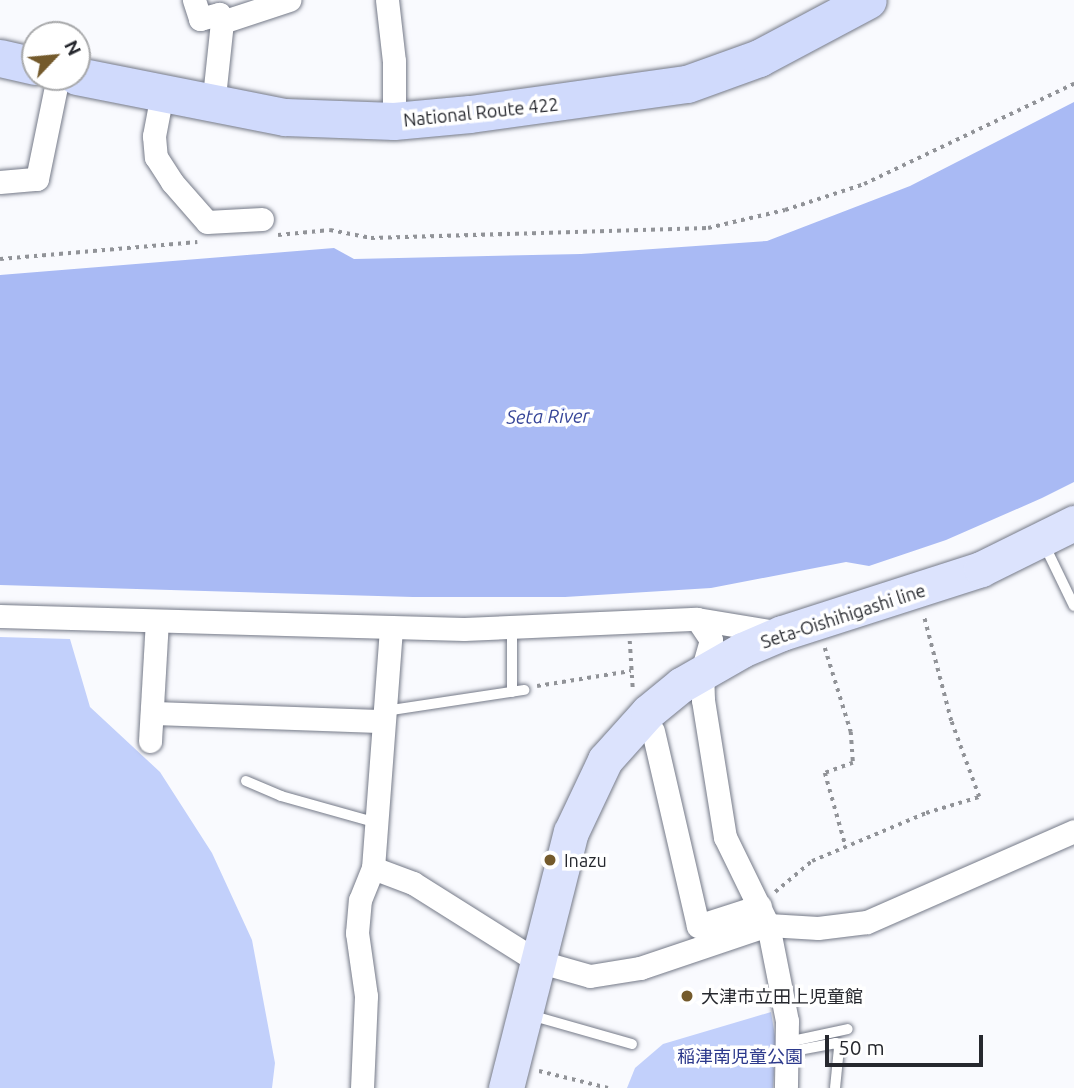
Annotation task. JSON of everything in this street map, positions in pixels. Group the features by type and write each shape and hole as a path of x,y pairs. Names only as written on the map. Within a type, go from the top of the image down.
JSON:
{"highway":[{"name":"National Route 422","path":"91,79 213,106 307,119 394,121 598,99 687,84 759,58 868,0"},
{"path":"0,58 21,63"}],"main road":[{"name":"Seta-Oishihigashi line","path":"509,1076 537,961 585,796 605,760 647,725 702,671 782,633 917,592 981,569 1074,523"}],"street":[{"path":"194,0 200,19 219,14 222,22 213,106"},
{"path":"222,22 289,0"},
{"path":"387,0 394,61 394,121"},
{"path":"0,181 37,179 55,91"},
{"path":"162,94 154,136 156,157 172,182 207,222 265,227"},
{"path":"0,616 391,629 629,625 697,619 782,633"},
{"path":"697,619 711,640 702,671 725,836 764,915 788,1047 786,1088"},
{"path":"150,741 157,621"},
{"path":"362,1088 366,996 358,933 360,900 373,868 382,716 391,629"},
{"path":"152,713 382,716"},
{"path":"647,725 698,926 764,915 818,928 867,922 1074,831"},
{"path":"373,868 413,883 537,961 564,972 613,975 764,915"}],"lane":[{"path":"1042,539 1074,606"},
{"path":"512,628 512,692"},
{"path":"382,716 524,690"},
{"path":"247,781 292,800 377,823"},
{"path":"524,1013 632,1044"},
{"path":"788,1047 848,1029"},
{"path":"788,1047 836,1043 839,1048 835,1088"}],"path":[{"path":"265,227 330,230 371,238 572,235 708,228 785,210 864,184 1074,84"},
{"path":"0,258 202,242"},
{"path":"764,915 793,874 846,847 979,797 951,721 917,592"},
{"path":"817,622 852,732 853,763 825,773 846,847"},
{"path":"629,625 635,707 647,725"},
{"path":"524,690 631,671"},
{"path":"509,1076 608,1088"}],"green space":[{"path":"0,637 70,639 90,707 160,772 212,853 252,940 275,1063 272,1088 0,1088"},
{"name":"稲津南児童公園","path":"771,1012 776,1042 773,1088 627,1088 635,1068 663,1044"}],"water":[{"name":"Seta River","path":"1074,102 1074,482 1042,498 946,540 869,566 846,562 711,588 565,597 413,597 0,585 0,275 334,248 354,259 581,254 767,241 910,186"}],"place":[{"name":"Inazu","path":"550,860"},
{"name":"大津市立田上児童館","path":"687,996"}]}
